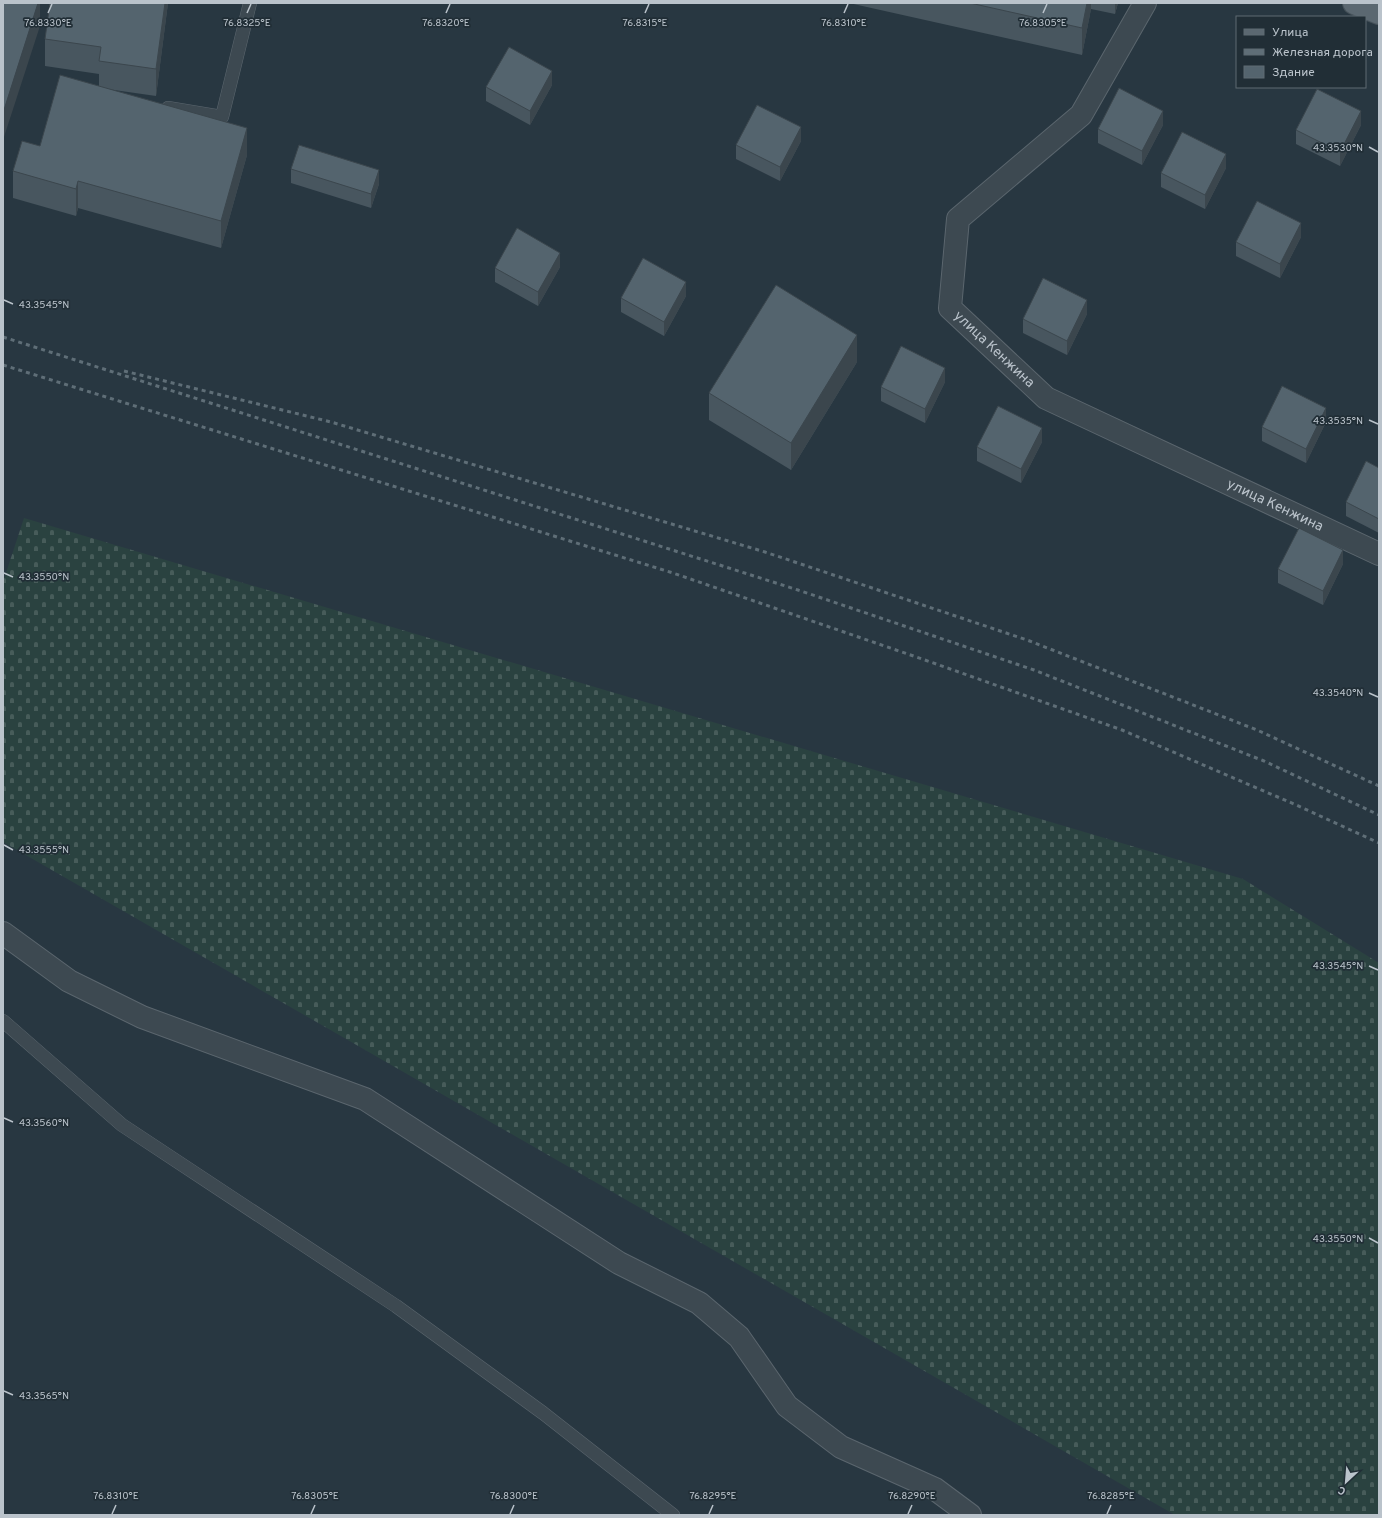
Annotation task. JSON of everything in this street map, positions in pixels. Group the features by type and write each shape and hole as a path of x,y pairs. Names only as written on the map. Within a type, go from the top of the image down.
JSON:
{"main road":[{"path":"1354,3 1379,13"}],"street":[{"name":"улица Кенжина","path":"1145,3 1081,115 958,219 950,308 1046,398 1379,554"},
{"path":"3,933 70,981 142,1017 365,1099 619,1264 699,1303 739,1337 787,1406 841,1447 936,1489 970,1515"}],"lane":[{"path":"154,106 222,117 250,3"},
{"path":"3,1021 122,1125 396,1306 543,1413 673,1515"}],"green space":[{"path":"24,518 1243,879 1379,963 1379,1515 1175,1515 3,842 3,582"}],"building":[{"path":"3,3 38,3 3,113"},
{"path":"50,3 165,3 156,69 99,61 101,47 45,39"},
{"path":"970,3 1087,3 1082,28"},
{"path":"509,47 552,71 530,111 486,87"},
{"path":"60,75 247,128 221,221 78,181 76,189 13,171 22,141 40,146"},
{"path":"1119,88 1163,111 1142,151 1098,129"},
{"path":"1317,89 1361,111 1340,152 1296,130"},
{"path":"757,105 801,127 780,167 736,145"},
{"path":"1182,132 1226,154 1205,195 1161,173"},
{"path":"299,145 379,170 371,194 291,169"},
{"path":"1257,201 1301,223 1280,264 1236,242"},
{"path":"517,228 560,253 538,292 495,268"},
{"path":"643,258 686,282 664,322 621,298"},
{"path":"1043,278 1087,300 1067,341 1023,319"},
{"path":"776,285 857,335 791,443 709,393"},
{"path":"901,346 945,368 925,409 881,387"},
{"path":"1282,386 1326,408 1306,449 1262,427"},
{"path":"998,406 1042,428 1021,469 977,447"},
{"path":"1366,461 1379,468 1379,519 1346,502"},
{"path":"1299,528 1343,550 1323,591 1278,569"}],"railway":[{"path":"3,337 798,590 1034,670 1264,761 1379,815"},
{"path":"3,365 673,573 925,660 1122,730 1294,804 1379,843"},
{"path":"124,371 331,422 765,552 1027,640 1257,730 1379,786"}]}
